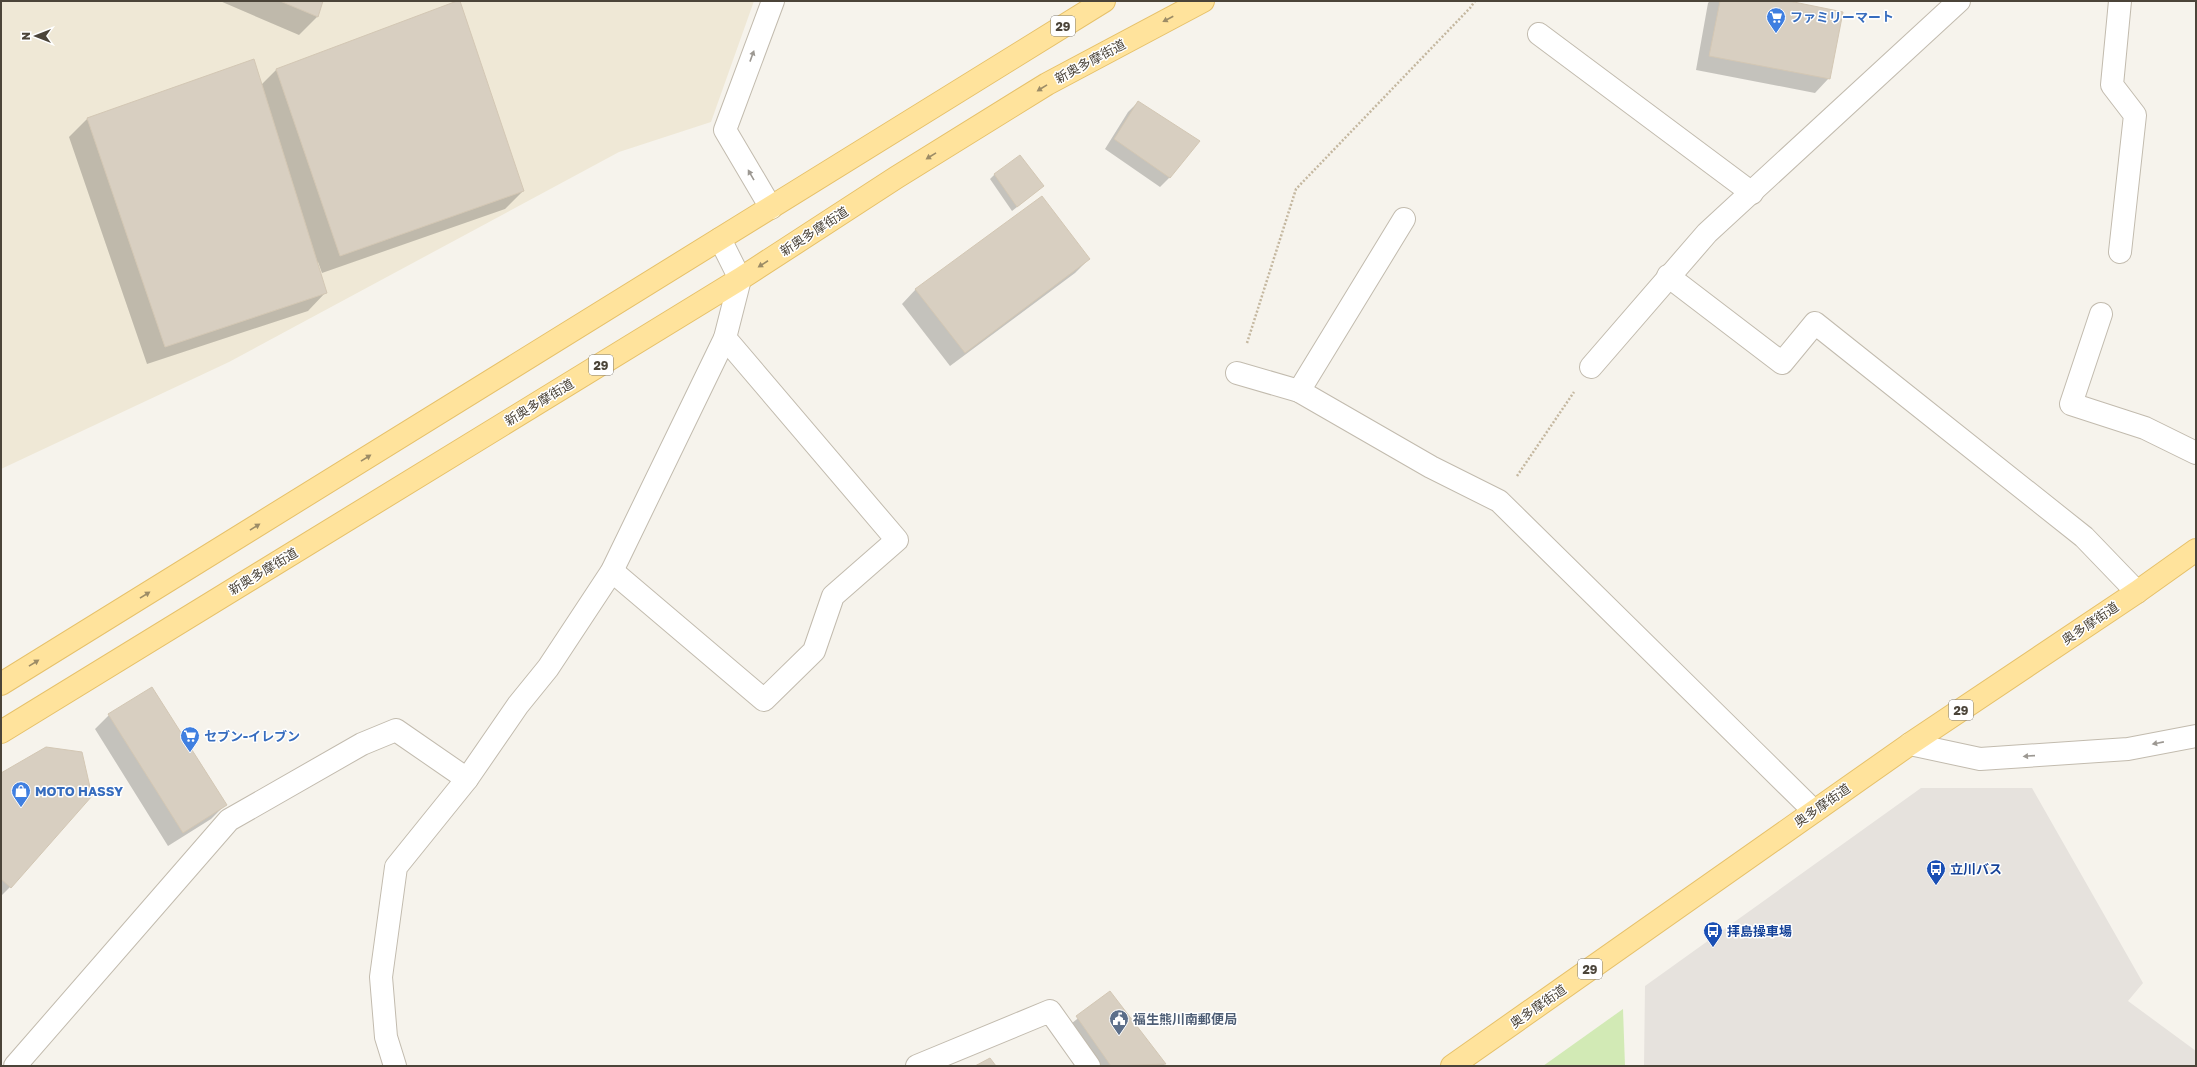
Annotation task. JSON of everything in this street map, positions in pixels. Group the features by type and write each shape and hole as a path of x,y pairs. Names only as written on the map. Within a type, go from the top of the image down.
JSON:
{"main road":[{"name":"29","path":"1,684 1104,1"},
{"name":"新奥多摩街道","path":"1,732 740,279 897,177 1048,84 1203,1"},
{"name":"奥多摩街道","path":"1452,1066 1910,744 2137,592 2196,550"}],"street":[{"path":"771,208 725,130 772,1"},
{"path":"1591,367 1668,276 1707,233 1959,1"},
{"path":"2120,1 2112,85 2135,115 2120,252"},
{"path":"1538,34 1752,192"},
{"path":"1299,392 1404,219"},
{"path":"395,1066 386,1037 381,976 396,866 467,779 518,705 548,668 612,571 725,338 740,279 720,239"},
{"path":"1668,276 1782,363 1815,323 2084,538 2137,592"},
{"path":"2101,314 2071,404 2145,428 2196,453"},
{"path":"612,571 764,700 814,651 833,596 897,540 725,338"},
{"path":"1237,374 1299,392 1431,467 1500,501 1814,811"},
{"path":"15,1066 229,820 362,744 396,730 467,779"},
{"path":"1910,744 1980,758 2128,749 2196,736"},
{"path":"917,1066 1050,1012 1089,1066"}],"path":[{"path":"1237,374 1296,189 1470,8 1475,1"},
{"path":"1500,501 1591,367"}],"shaded area":[{"path":"1,1 754,1 711,122 619,152 229,362 1,469"},
{"name":"立川バス","path":"1921,788 2032,788 2143,983 2128,1001 2196,1051 2196,1066 1644,1066 1645,986"}],"green space":[{"path":"1623,1009 1625,1066 1543,1066"}],"building":[{"path":"280,1 323,1 318,17"},
{"path":"460,1 524,191 340,256 276,69"},
{"name":"ファミリーマート","path":"1720,1 1789,1 1843,12 1830,79 1709,56"},
{"path":"254,59 327,293 165,347 87,118"},
{"path":"1138,101 1200,141 1170,178 1114,139"},
{"path":"1020,155 1044,186 1017,207 994,174"},
{"path":"1042,196 1090,259 965,353 915,289"},
{"path":"152,687 227,805 183,833 108,714"},
{"path":"46,747 82,752 92,796 11,888 1,879 1,773"},
{"path":"1110,991 1166,1064 1111,1066 1076,1016"},
{"path":"990,1058 996,1066 975,1066"}],"place":[{"name":"ファミリーマート","path":"1776,34"},
{"name":"セブン-イレブン","path":"190,753"},
{"name":"MOTO HASSY","path":"21,808"},
{"name":"立川バス","path":"1936,886"},
{"name":"拝島操車場","path":"1713,948"},
{"name":"福生熊川南郵便局","path":"1119,1036"}]}
